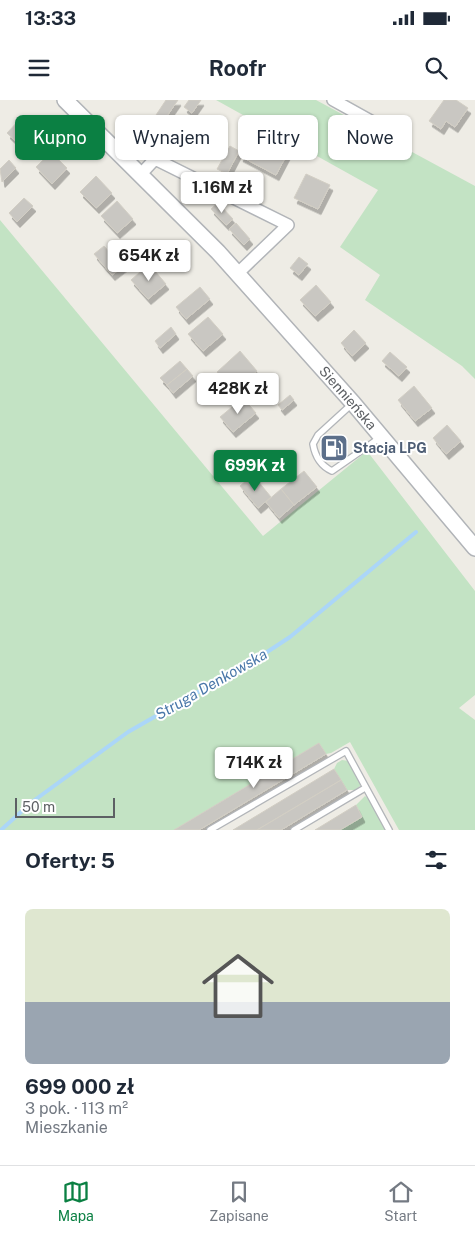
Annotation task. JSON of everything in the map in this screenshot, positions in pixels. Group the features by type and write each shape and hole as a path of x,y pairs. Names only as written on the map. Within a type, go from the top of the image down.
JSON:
{"main road":[{"name":"Siennieńska","path":"65,100 141,174 237,274 382,436 475,548"}],"street":[{"path":"333,100 361,115"},
{"path":"141,174 155,159 288,225 237,274"}],"lane":[{"path":"353,403 318,435 313,444 315,455 326,468 332,472 382,436"},
{"path":"210,830 346,751 389,830"},
{"path":"294,830 365,788"}],"green space":[{"path":"216,100 316,100 344,115 328,115 328,160 412,160 412,152 475,186 475,379 462,366 365,300 380,275 340,247 378,190 318,157 318,115 243,115"},
{"path":"0,220 263,536 367,451 475,591 475,695 459,708 475,720 475,830 399,830 350,742 326,754 319,743 174,830 0,830"},
{"path":"342,760 349,761 360,780 360,786 355,790 347,790 334,769 337,763"},
{"path":"365,796 369,799 386,830 340,830 362,817 356,805"}],"building":[{"path":"166,100 178,100 168,115 156,115"},
{"path":"189,100 201,100 192,113 184,107"},
{"path":"444,100 456,100 468,108 455,127 446,121 441,129 429,121"},
{"path":"15,124 15,140 7,133"},
{"path":"230,146 238,150 238,153 227,174 217,169 222,160 228,160"},
{"path":"9,160 16,168 2,182 0,169"},
{"path":"43,160 59,160 67,168 52,184 36,167"},
{"path":"248,160 284,160 276,175"},
{"path":"306,174 330,185 318,209 294,198"},
{"path":"96,176 112,193 96,208 80,192"},
{"path":"24,198 33,206 17,222 9,213"},
{"path":"117,201 133,219 117,233 101,216"},
{"path":"218,203 233,219 226,225 211,209"},
{"path":"236,223 250,239 244,245 229,229"},
{"path":"122,243 134,258 112,275 94,254 104,246 110,253"},
{"path":"299,257 308,264 299,275 290,268"},
{"path":"149,264 166,284 148,299 131,280"},
{"path":"316,285 331,302 315,316 300,300"},
{"path":"200,287 210,299 186,319 176,307"},
{"path":"208,317 223,334 203,351 188,334"},
{"path":"171,327 176,334 160,348 155,341"},
{"path":"354,330 366,343 352,356 341,343"},
{"path":"240,351 257,371 234,391 217,372"},
{"path":"390,352 407,367 399,376 382,361"},
{"path":"180,361 187,369 167,385 160,378"},
{"path":"187,369 193,376 173,393 167,385"},
{"path":"414,386 432,408 415,421 398,400"},
{"path":"290,395 294,400 282,410 278,405"},
{"path":"243,398 256,413 233,432 220,417"},
{"path":"447,425 461,441 446,454 433,438"},
{"path":"304,471 317,487 294,505 281,489"},
{"path":"253,475 271,497 258,508 240,486"},
{"path":"281,489 294,505 279,518 266,502"},
{"path":"319,743 326,754 199,830 174,830"},
{"path":"334,769 341,780 257,830 233,830"},
{"path":"341,780 347,790 281,830 257,830"},
{"path":"356,805 362,817 340,830 315,830"}],"waterway":[{"name":"Struga Denkowska","path":"1,830 32,802 128,732 261,656 290,637 416,532"}],"place":[{"name":"Stacja LPG","path":"334,448"}]}
